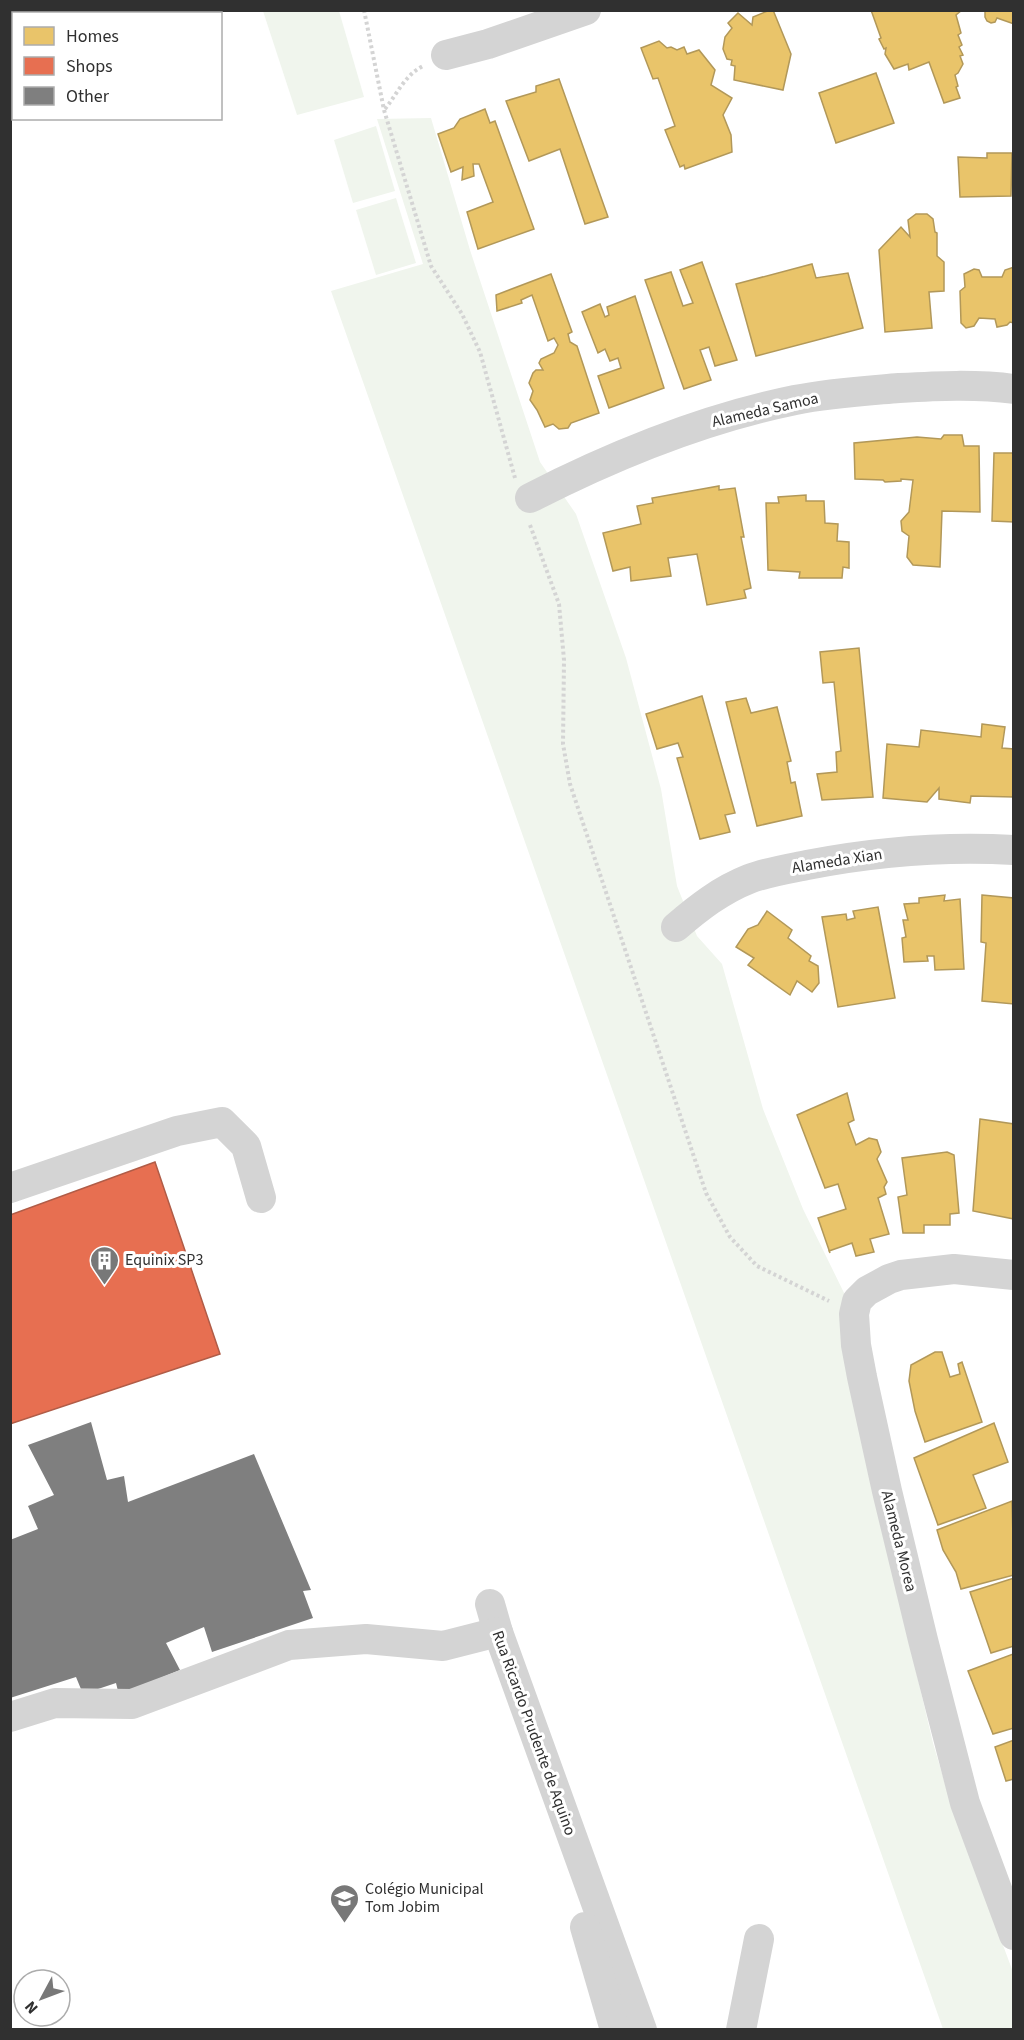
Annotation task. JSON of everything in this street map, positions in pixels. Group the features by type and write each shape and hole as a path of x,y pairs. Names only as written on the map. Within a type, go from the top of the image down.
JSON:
{"street":[{"path":"446,55 499,41 586,10"},
{"name":"Alameda Samoa","path":"525,500 584,470 657,440 719,419 795,400 849,392 926,387 1014,389"},
{"name":"Alameda Xian","path":"676,927 725,890 770,872 878,854 942,849 1014,850"},
{"path":"10,1188 177,1131 222,1122 246,1146 261,1198"},
{"path":"854,1314 857,1301 867,1291 901,1275 954,1269 1014,1275"},
{"name":"Alameda Morea","path":"854,1314 856,1345 862,1377 923,1640 966,1803 1014,1935"},
{"name":"Rua Ricardo Prudente de Aquino","path":"10,1717 55,1703 132,1704 289,1645 366,1639 443,1646 494,1618 642,2030"},
{"name":"Rua Ricardo Prudente de Aquino","path":"580,1862 580,1911 615,2030"},
{"path":"741,2030 759,1939"}],"path":[{"path":"364,10 384,110 431,266 462,315 480,352 559,604 564,660 563,744 570,784 706,1193 730,1237 757,1266 854,1314"},
{"path":"384,110 402,83 416,70 446,55"}],"shaded area":[{"path":"263,11 339,11 364,97 297,115"},
{"path":"431,118 470,250 540,462 576,514 626,658 661,789 677,886 697,936 722,964 763,1109 803,1209 847,1299 861,1438 933,1743 954,1814 1013,1972 1013,2029 943,2029 331,291 423,264 377,119"},
{"path":"376,126 395,191 353,203 334,140"},
{"path":"396,198 416,263 376,275 356,210"}],"building: Homes":[{"path":"773,10 791,54 783,90 734,80 735,66 731,65 732,60 727,59 723,49 725,37 732,28 728,23 738,13 752,25 753,17"},
{"path":"871,10 962,10 956,15 961,33 958,35 962,45 959,47 963,55 960,56 963,64 955,75 960,98 944,103 929,62 909,70 908,64 894,69 885,54 886,48 884,49 879,39 881,38"},
{"path":"985,10 1014,10 1014,24 997,18 991,23 985,17"},
{"path":"659,41 667,48 677,50 684,47 687,54 699,50 715,70 711,85 732,98 723,115 731,135 732,152 685,169 684,165 680,167 665,130 675,126 658,78 653,79 641,48"},
{"path":"876,73 894,123 836,143 819,93"},
{"path":"559,79 608,217 585,224 560,149 529,161 506,101 536,92 536,86"},
{"path":"485,109 490,123 495,121 534,229 478,249 467,212 493,202 479,164 473,164 474,176 462,180 463,167 451,172 438,134 454,128 460,119"},
{"path":"987,153 1012,153 1011,196 960,197 958,157 987,158"},
{"path":"916,214 927,214 933,219 937,233 937,256 944,262 944,291 929,292 932,328 885,332 879,250 901,227 910,237 908,220"},
{"path":"702,262 737,360 715,366 709,347 700,350 711,380 684,389 645,280 671,272 683,306 693,303 680,270"},
{"path":"812,264 816,278 848,273 863,328 756,356 736,284"},
{"path":"1014,267 1014,323 1010,322 997,327 995,319 979,318 974,326 966,328 961,323 960,291 965,287 964,274 974,269 979,270 982,277 1002,277 1005,270"},
{"path":"551,274 572,332 568,334 570,342 577,346 599,413 571,423 568,428 559,429 553,424 545,427 530,400 533,391 529,383 536,370 543,370 539,363 541,359 554,353 558,345 554,338 548,341 532,295 521,300 522,303 497,311 496,295"},
{"path":"635,296 664,388 609,408 598,376 621,368 618,358 610,361 605,349 598,353 582,312 600,304 605,317 609,315 607,307"},
{"path":"944,435 962,435 964,446 979,446 980,512 942,511 940,567 913,565 907,557 909,536 902,531 901,521 909,512 913,480 901,479 901,481 885,482 855,479 854,443 917,437 941,439"},
{"path":"994,453 1014,453 1014,522 992,521"},
{"path":"719,486 719,490 735,488 744,537 741,537 751,588 744,590 746,598 707,605 697,554 668,558 671,576 631,581 630,567 613,571 603,533 641,524 637,506 653,503 652,498"},
{"path":"806,495 806,501 824,501 825,523 838,524 837,541 849,542 849,568 843,567 842,578 799,578 800,572 768,570 766,503 779,503 778,497"},
{"path":"859,648 873,797 822,800 817,774 837,772 836,752 841,751 834,682 823,683 820,652"},
{"path":"702,696 735,813 725,815 730,832 700,839 677,758 683,757 678,743 657,749 646,714"},
{"path":"746,698 751,713 777,707 791,761 787,762 791,783 795,782 802,816 757,826 726,702"},
{"path":"982,724 1005,727 1002,748 1014,749 1014,797 971,796 970,803 939,799 939,788 927,802 883,798 887,744 919,747 921,730 981,737"},
{"path":"945,895 944,901 960,899 964,969 935,970 934,956 927,956 928,961 904,962 902,938 906,937 903,920 908,920 904,904 919,903 919,898"},
{"path":"982,895 1014,898 1014,1004 982,1001 986,943 981,942"},
{"path":"878,907 895,998 838,1007 822,917 846,914 847,920 855,918 853,911"},
{"path":"767,911 792,930 788,938 811,956 809,961 818,966 819,983 812,992 797,981 790,995 748,965 754,958 736,947 748,929 758,925"},
{"path":"847,1093 854,1120 848,1123 856,1145 869,1138 877,1140 881,1152 877,1159 887,1182 884,1187 886,1194 878,1198 889,1234 870,1239 874,1252 856,1256 852,1243 829,1251 818,1218 846,1209 838,1184 825,1188 797,1115"},
{"path":"980,1119 1014,1124 1014,1219 973,1211"},
{"path":"947,1152 954,1155 959,1213 950,1214 950,1225 924,1225 924,1233 903,1233 898,1197 907,1195 902,1158"},
{"path":"935,1352 942,1352 950,1377 960,1374 958,1364 962,1362 982,1422 925,1442 915,1411 909,1381 911,1365"},
{"path":"994,1423 1008,1462 973,1475 986,1508 938,1525 914,1458"},
{"path":"1012,1501 1014,1575 961,1589 956,1572 943,1550 937,1530"},
{"path":"1014,1578 1014,1646 991,1653 970,1592"},
{"path":"1013,1654 1014,1728 993,1734 968,1671"},
{"path":"1014,1740 1014,1779 1006,1781 995,1747"}],"building: Shops":[{"name":"Equinix SP3","path":"155,1162 220,1354 10,1424 10,1215"}],"building: Other":[{"path":"91,1422 107,1480 124,1476 128,1502 254,1454 311,1590 303,1591 313,1618 212,1652 204,1627 166,1643 180,1670 119,1695 116,1683 83,1694 76,1677 10,1698 10,1540 38,1529 28,1506 54,1495 28,1445"}],"place":[{"name":"Equinix SP3","path":"104,1286"},
{"name":"Colégio Municipal Tom Jobim","path":"344,1924"}]}
